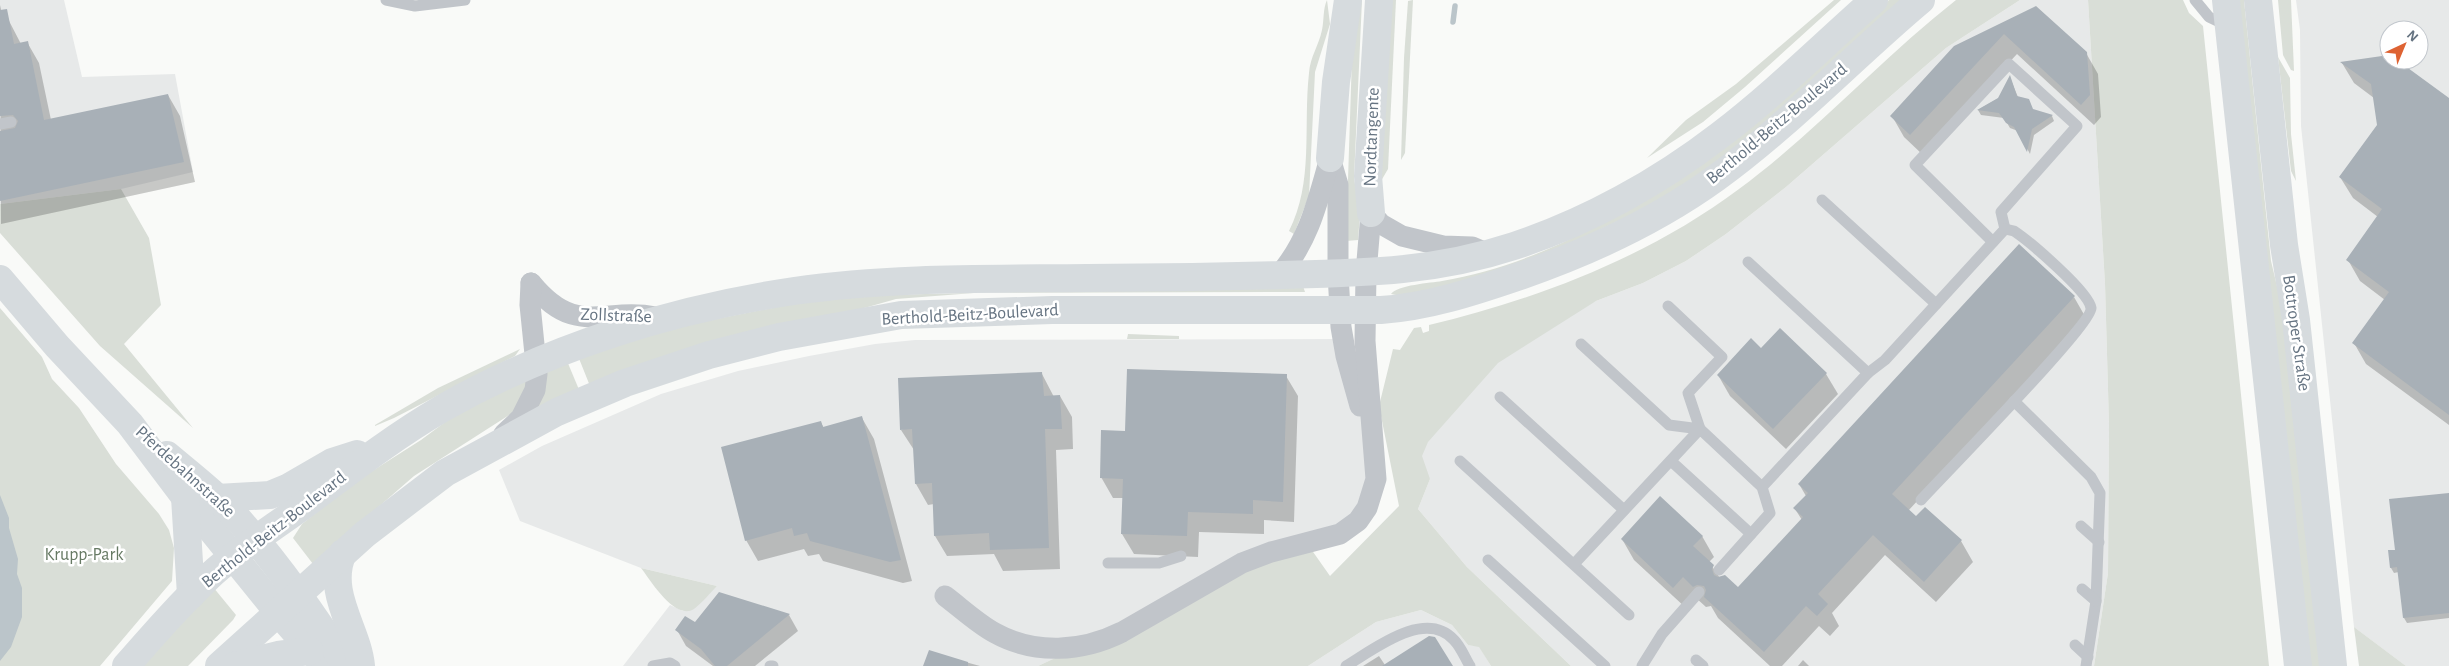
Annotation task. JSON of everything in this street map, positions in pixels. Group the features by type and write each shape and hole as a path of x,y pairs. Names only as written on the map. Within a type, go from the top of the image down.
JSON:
{"main road":[{"name":"Nordtangente","path":"1330,158 1336,82 1348,0"},
{"name":"Nordtangente","path":"1371,213 1368,176 1379,0"},
{"name":"Berthold-Beitz-Boulevard","path":"126,666 192,594 234,557 387,444 446,406 534,364 593,341 675,316 792,291 920,279 1366,273 1425,268 1497,251 1547,234 1590,214 1653,181 1692,156 1760,103 1874,0"},
{"name":"Berthold-Beitz-Boulevard","path":"219,666 343,553 420,491 476,455 557,412 653,373 708,355 771,339 877,318 949,312 1052,310 1352,310 1418,306 1502,282 1585,252 1648,220 1710,182 1750,152 1922,0"},
{"name":"Bottroper Straße","path":"2226,0 2298,666"},
{"name":"Bottroper Straße","path":"2258,0 2284,245 2296,320 2333,666"},
{"name":"Pferdebahnstraße","path":"0,279 56,346 130,424 217,498 256,541 317,659"},
{"name":"Pferdebahnstraße","path":"130,424 185,497 234,557 287,603 346,666"},
{"name":"Berthold-Beitz-Boulevard","path":"217,498 258,497 275,493 332,462 387,444"},
{"name":"Pferdebahnstraße","path":"185,497 192,594"},
{"path":"343,553 339,573 342,601 347,622 358,647 361,666"},
{"path":"234,666 278,655 317,659"}],"street":[{"name":"Nordtangente","path":"1330,158 1338,185 1338,274"},
{"name":"Nordtangente","path":"1279,275 1299,247 1314,218 1330,158"},
{"name":"Nordtangente","path":"1366,273 1371,213"},
{"path":"1371,213 1385,227 1419,242 1497,251"},
{"path":"946,596 994,633 1029,646 1068,648 1108,639 1242,563 1271,552 1333,537 1350,528 1367,508 1374,491 1376,472 1371,444 1346,356 1352,310 1366,273"},
{"path":"1338,274 1352,310"},
{"name":"Zollstraße","path":"534,364 530,304 531,284 557,308 587,318 631,314 675,316"},
{"name":"Berthold-Beitz-Boulevard","path":"476,455 513,426 527,409 535,390 534,364"}],"lane":[{"path":"386,0 415,6 465,0"},
{"path":"2195,0 2209,17 2229,26"},
{"path":"1993,242 1915,165 2009,64 2077,126 2001,212 2004,229"},
{"path":"1822,200 1936,304"},
{"path":"1762,487 1868,373 1885,360 2004,229"},
{"path":"1921,500 2088,318 2092,309 2089,300 2043,255 2018,234 2004,229"},
{"path":"1748,262 1868,373"},
{"path":"1668,306 1722,357 1688,393 1700,429 1762,487 1770,513 1719,570"},
{"path":"1580,344 1670,425 1700,429"},
{"path":"1500,397 1624,510"},
{"path":"2014,400 2098,486 2099,542 2096,601 2087,661"},
{"path":"1575,563 1700,429"},
{"path":"1460,461 1575,563 1630,615"},
{"path":"1671,461 1751,534"},
{"path":"2081,526 2099,542"},
{"path":"1108,563 1159,563 1181,556"},
{"path":"1488,560 1605,666"},
{"path":"2082,589 2096,601"},
{"path":"1642,666 1662,634 1699,592"},
{"path":"1346,666 1396,636 1423,628 1445,633 1454,640 1470,666"},
{"path":"2075,645 2087,661"},
{"path":"653,666 670,663 675,666"}],"shaded area":[{"path":"0,0 64,0 82,77 175,74 193,172 121,189 0,204"},
{"path":"2020,0 2088,0 2105,284 2109,425 2108,573 2094,666 1571,666 1467,567 1418,509 1430,479 1406,452 1420,357 1596,301 1643,283 1686,261 1726,234 1786,187 1946,48"},
{"path":"2296,0 2449,0 2449,666 2406,666 2354,627 2301,126 2300,30"},
{"path":"1342,339 1376,465 1365,516 1038,666 623,666 670,605 683,611 717,586 641,568 520,521 499,470 542,446 661,394 738,371 875,344 915,340"},
{"path":"0,495 9,518 9,528 18,559 17,574 22,588 22,617 11,647 0,661"},
{"path":"1421,610 1452,625 1468,645 1479,646 1491,666 1308,666 1376,622"}],"green space":[{"path":"1327,0 1330,24 1315,72 1309,196 1294,234 1289,231 1297,212 1305,174 1307,93 1310,67 1321,35"},
{"path":"1356,0 1362,0 1354,178 1360,214 1358,240 1346,241 1352,57"},
{"path":"1393,0 1396,0 1388,169 1381,181 1390,4"},
{"path":"1413,0 1405,153 1401,160 1408,1"},
{"path":"1834,0 1841,0 1745,87 1703,122 1647,158 1686,120 1736,84"},
{"path":"1889,0 1907,0 1763,128 1669,197 1527,264 1406,297 1391,294 1407,286 1442,281 1497,268 1550,248 1584,232 1849,35"},
{"path":"1956,0 2020,0 1946,48 1786,187 1726,234 1686,261 1643,283 1596,301 1498,363 1428,442 1422,456 1430,479 1418,509 1467,567 1571,666 1491,666 1479,647 1468,645 1452,625 1421,610 1376,622 1308,666 1038,666 1261,562 1311,549 1330,576 1399,506 1379,406 1393,349 1400,350 1414,328 1421,327 1423,333 1429,331 1429,325 1511,302 1551,288 1591,273 1668,235 1739,189 1767,167 1822,120 1901,46"},
{"path":"2088,0 2183,0 2189,13 2203,26 2269,666 2094,666 2108,573 2109,425 2105,284"},
{"path":"2237,0 2244,0 2271,261 2281,303 2322,666 2308,666"},
{"path":"2278,0 2291,0 2294,71 2291,70 2283,55"},
{"path":"2278,57 2290,78 2291,134 2296,181 2291,171"},
{"path":"121,189 149,238 161,305 124,344 193,428 100,346 0,233 0,204"},
{"path":"1303,286 1305,292 974,293"},
{"path":"974,293 896,299 590,386 578,356 655,331 833,296"},
{"name":"Krupp-Park","path":"0,308 42,357 52,379 79,408 116,464 159,514 169,530 174,548 172,581 100,666 0,666"},
{"path":"1128,334 1179,336 1179,339 1127,339"},
{"path":"520,349 515,356 375,426 438,388"},
{"path":"567,361 580,392 535,409 545,370"},
{"path":"528,381 514,412 414,476 313,564 293,538 302,524 355,482 421,440 460,411 519,382"},
{"path":"641,568 717,586 694,609 687,611 679,609 664,598"},
{"path":"213,587 236,615 233,620 188,666 139,666"},
{"path":"2354,627 2406,666 2359,666"}],"building":[{"path":"2036,6 2087,52 2090,95 2081,105 2004,34 1910,135 1890,116 1954,46"},
{"path":"7,9 14,44 28,41 44,120 168,94 184,162 0,201 0,131 15,128 18,121 13,115 0,116 0,10"},
{"path":"2379,56 2379,70 2411,70 2449,98 2449,415 2352,343 2389,292 2346,260 2382,209 2339,177 2377,125 2371,84 2340,62"},
{"path":"2010,75 2017,96 2029,99 2033,109 2053,115 2032,129 2027,152 2014,127 2006,123 1999,113 1977,110 1998,98"},
{"path":"2019,244 2075,296 1892,494 1916,516 1925,507 1962,540 1924,582 1873,535 1818,594 1828,604 1817,616 1806,606 1764,652 1704,597 1706,590 1704,586 1697,585 1693,587 1683,577 1673,588 1621,539 1660,496 1703,536 1693,546 1714,565 1712,569 1714,575 1718,577 1725,575 1738,587 1803,517 1793,508 1808,493 1798,484"},
{"path":"1780,328 1827,373 1773,429 1717,375 1751,338 1761,348"},
{"path":"1127,369 1287,374 1283,502 1253,500 1253,514 1188,512 1187,536 1121,534 1123,479 1100,478 1101,430 1125,431"},
{"path":"1042,372 1044,396 1060,395 1062,429 1045,429 1049,548 990,550 989,533 934,536 932,483 915,484 912,429 900,430 898,378"},
{"path":"862,416 901,560 890,562 810,541 807,533 794,536 792,528 745,541 721,447 821,421 823,427"},
{"path":"2449,493 2449,613 2403,618 2397,567 2390,568 2388,550 2395,550 2389,499"},
{"path":"719,592 790,614 727,666 715,666 701,649 675,630 685,616 695,622"},
{"path":"1429,636 1435,637 1453,666 1382,666"},
{"path":"929,650 968,662 968,666 923,666"}],"waterway":[{"path":"1453,22 1455,6"}]}
